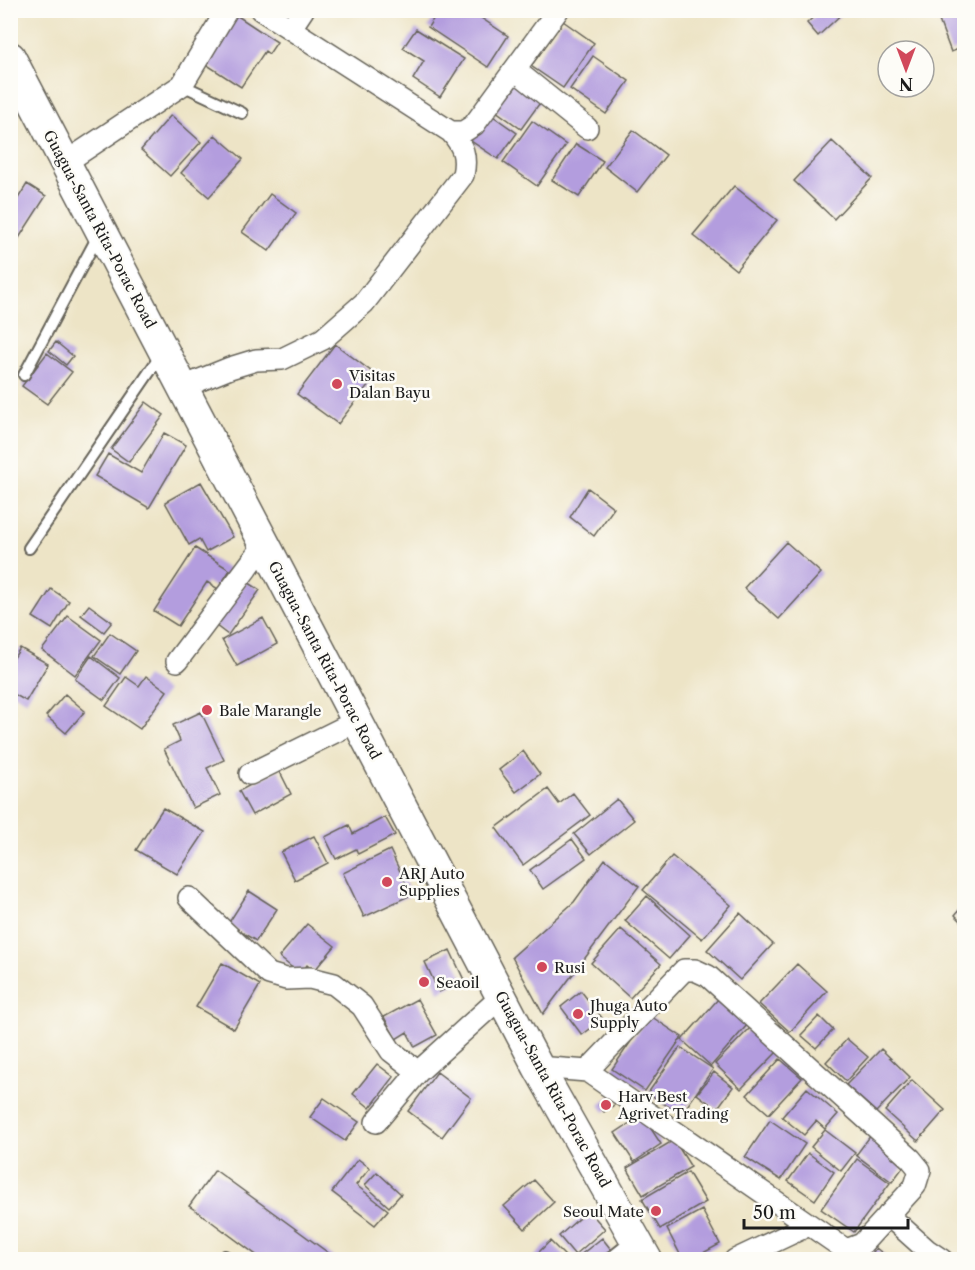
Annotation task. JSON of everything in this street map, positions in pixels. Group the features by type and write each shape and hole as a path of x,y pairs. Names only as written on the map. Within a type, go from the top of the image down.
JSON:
{"main road":[{"name":"Guagua-Santa Rita-Porac Road","path":"10,57 538,1067 641,1249"}],"street":[{"path":"66,162 182,86 227,10"},
{"path":"183,387 256,360 282,359 323,339 364,303 463,175 465,162 463,146 451,132 261,10"},
{"path":"291,28 303,10"},
{"path":"451,132 463,132 474,125 558,10"},
{"path":"515,70 587,128"},
{"path":"177,661 265,544"},
{"path":"250,774 357,721"},
{"path":"189,898 269,974 286,980 310,978 334,984 362,1006 391,1050 418,1072"},
{"path":"538,1067 587,1071 846,1250 862,1244 915,1186 920,1170 911,1159 708,976 695,970 684,970 587,1071"},
{"path":"376,1122 418,1072 501,997"},
{"path":"888,1215 927,1250 942,1260"},
{"path":"735,1260 809,1225"}],"lane":[{"path":"182,86 242,113"},
{"path":"24,375 101,230"},
{"path":"29,548 164,351"},
{"path":"608,1260 641,1249"}],"building":[{"path":"439,10 469,10 508,36 488,67 428,27"},
{"path":"821,10 846,10 818,36 807,23"},
{"path":"935,10 964,10 964,47 951,52"},
{"path":"233,13 277,42 269,54 265,51 241,87 201,61"},
{"path":"563,21 594,43 563,88 531,66"},
{"path":"416,29 464,59 440,97 413,79 424,61 403,48"},
{"path":"593,56 629,81 606,114 570,89"},
{"path":"513,79 542,100 521,129 492,108"},
{"path":"490,114 517,133 498,159 471,141"},
{"path":"171,115 201,142 170,176 141,150"},
{"path":"532,121 566,145 537,186 503,162"},
{"path":"633,130 666,155 637,192 605,167"},
{"path":"215,135 243,159 209,197 181,173"},
{"path":"832,141 872,178 834,219 794,181"},
{"path":"576,144 603,161 579,197 552,180"},
{"path":"27,184 46,196 10,252 10,211"},
{"path":"734,186 777,220 736,270 693,235"},
{"path":"270,194 296,213 269,251 242,232"},
{"path":"56,342 73,356 66,365 49,351"},
{"name":"Visitas Dalan Bayu","path":"335,344 376,375 338,424 297,394"},
{"path":"47,353 72,372 47,404 22,386"},
{"path":"146,402 164,415 129,462 111,449"},
{"path":"164,433 186,445 149,508 95,476 108,454 141,473"},
{"path":"201,482 233,537 206,552 199,539 189,545 165,502"},
{"path":"588,488 614,508 594,536 570,517"},
{"path":"786,542 821,573 779,619 744,588"},
{"path":"195,548 230,570 218,589 207,582 178,626 154,611"},
{"path":"246,581 260,590 228,635 215,625"},
{"path":"51,589 69,601 52,629 33,617"},
{"path":"89,605 112,622 104,632 81,615"},
{"path":"68,616 101,640 75,675 42,650"},
{"path":"263,618 277,644 237,666 222,640"},
{"path":"110,633 136,651 120,674 94,656"},
{"path":"20,648 48,664 26,701 10,692 10,664"},
{"path":"91,656 120,678 104,700 75,679"},
{"path":"146,676 167,691 140,729 106,706 126,677 139,686"},
{"path":"65,694 85,711 66,733 46,716"},
{"path":"201,712 224,760 207,768 220,795 193,808 164,749 180,741 173,725"},
{"path":"523,751 540,774 516,792 499,770"},
{"path":"279,770 291,794 252,815 239,791"},
{"path":"548,789 559,804 573,793 590,815 523,865 496,828"},
{"path":"617,799 634,820 591,854 574,834"},
{"path":"163,808 205,832 177,874 136,850"},
{"path":"385,817 395,835 358,854 356,849 336,859 325,837 349,825 353,834"},
{"path":"314,836 328,863 295,880 281,852"},
{"path":"572,839 586,858 543,889 530,870"},
{"path":"390,850 411,895 364,917 343,873"},
{"path":"672,856 731,905 702,939 643,890"},
{"path":"605,859 639,886 543,1014 512,957 574,902"},
{"path":"249,891 277,909 256,941 228,924"},
{"path":"647,896 690,935 669,959 625,921"},
{"path":"964,904 964,924 955,915"},
{"path":"740,913 773,944 740,980 707,950"},
{"path":"307,924 335,946 314,971 307,965 300,974 279,957"},
{"path":"621,929 661,964 630,998 591,963"},
{"path":"450,950 464,980 439,992 425,962"},
{"path":"222,963 260,985 234,1029 196,1007"},
{"path":"797,964 827,991 790,1032 759,1004"},
{"path":"581,991 603,1019 582,1035 561,1007"},
{"path":"719,998 748,1024 711,1066 682,1040"},
{"path":"417,999 437,1035 415,1047 407,1032 396,1039 384,1017"},
{"path":"649,1015 682,1037 645,1091 612,1069"},
{"path":"819,1016 833,1030 816,1048 801,1035"},
{"path":"751,1027 777,1052 741,1089 715,1064"},
{"path":"847,1039 868,1057 846,1081 826,1062"},
{"path":"680,1047 713,1069 681,1115 648,1093"},
{"path":"881,1049 910,1077 876,1112 846,1085"},
{"path":"780,1059 802,1078 769,1114 747,1095"},
{"path":"377,1064 394,1077 370,1108 353,1094"},
{"path":"437,1072 471,1098 442,1137 408,1111"},
{"path":"714,1072 733,1087 717,1109 697,1094"},
{"path":"912,1080 945,1110 918,1141 885,1111"},
{"path":"807,1088 838,1114 825,1129 816,1121 804,1135 782,1117"},
{"path":"612,1095 617,1103 604,1112 599,1105"},
{"path":"324,1098 359,1122 345,1141 310,1117"},
{"path":"642,1115 661,1144 634,1162 615,1133"},
{"path":"770,1120 805,1144 781,1180 745,1157"},
{"path":"825,1130 855,1153 841,1171 811,1147"},
{"path":"871,1135 907,1162 892,1182 856,1155"},
{"path":"674,1140 691,1167 643,1195 627,1168"},
{"path":"808,1153 834,1172 815,1200 788,1181"},
{"path":"358,1159 370,1168 356,1185 388,1210 375,1225 332,1192"},
{"path":"857,1159 890,1183 854,1232 821,1209"},
{"path":"215,1170 338,1260 263,1260 189,1206"},
{"path":"377,1172 401,1194 389,1207 365,1185"},
{"path":"688,1172 706,1202 660,1229 642,1199"},
{"path":"534,1180 554,1202 525,1229 504,1206"},
{"path":"588,1210 605,1229 575,1255 559,1236"},
{"path":"702,1210 720,1244 690,1260 683,1260 667,1229"},
{"path":"602,1238 613,1252 603,1260 574,1260"},
{"path":"550,1241 566,1257 564,1260 531,1260"},
{"path":"876,1248 891,1260 867,1260"}],"place":[{"name":"Visitas Dalan Bayu","path":"337,384"},
{"name":"Bale Marangle","path":"207,710"},
{"name":"ARJ Auto Supplies","path":"387,882"},
{"name":"Rusi","path":"542,967"},
{"name":"Seaoil","path":"424,982"},
{"name":"Jhuga Auto Supply","path":"578,1014"},
{"name":"Harv Best Agrivet Trading","path":"606,1105"},
{"name":"Seoul Mate","path":"656,1211"}]}
